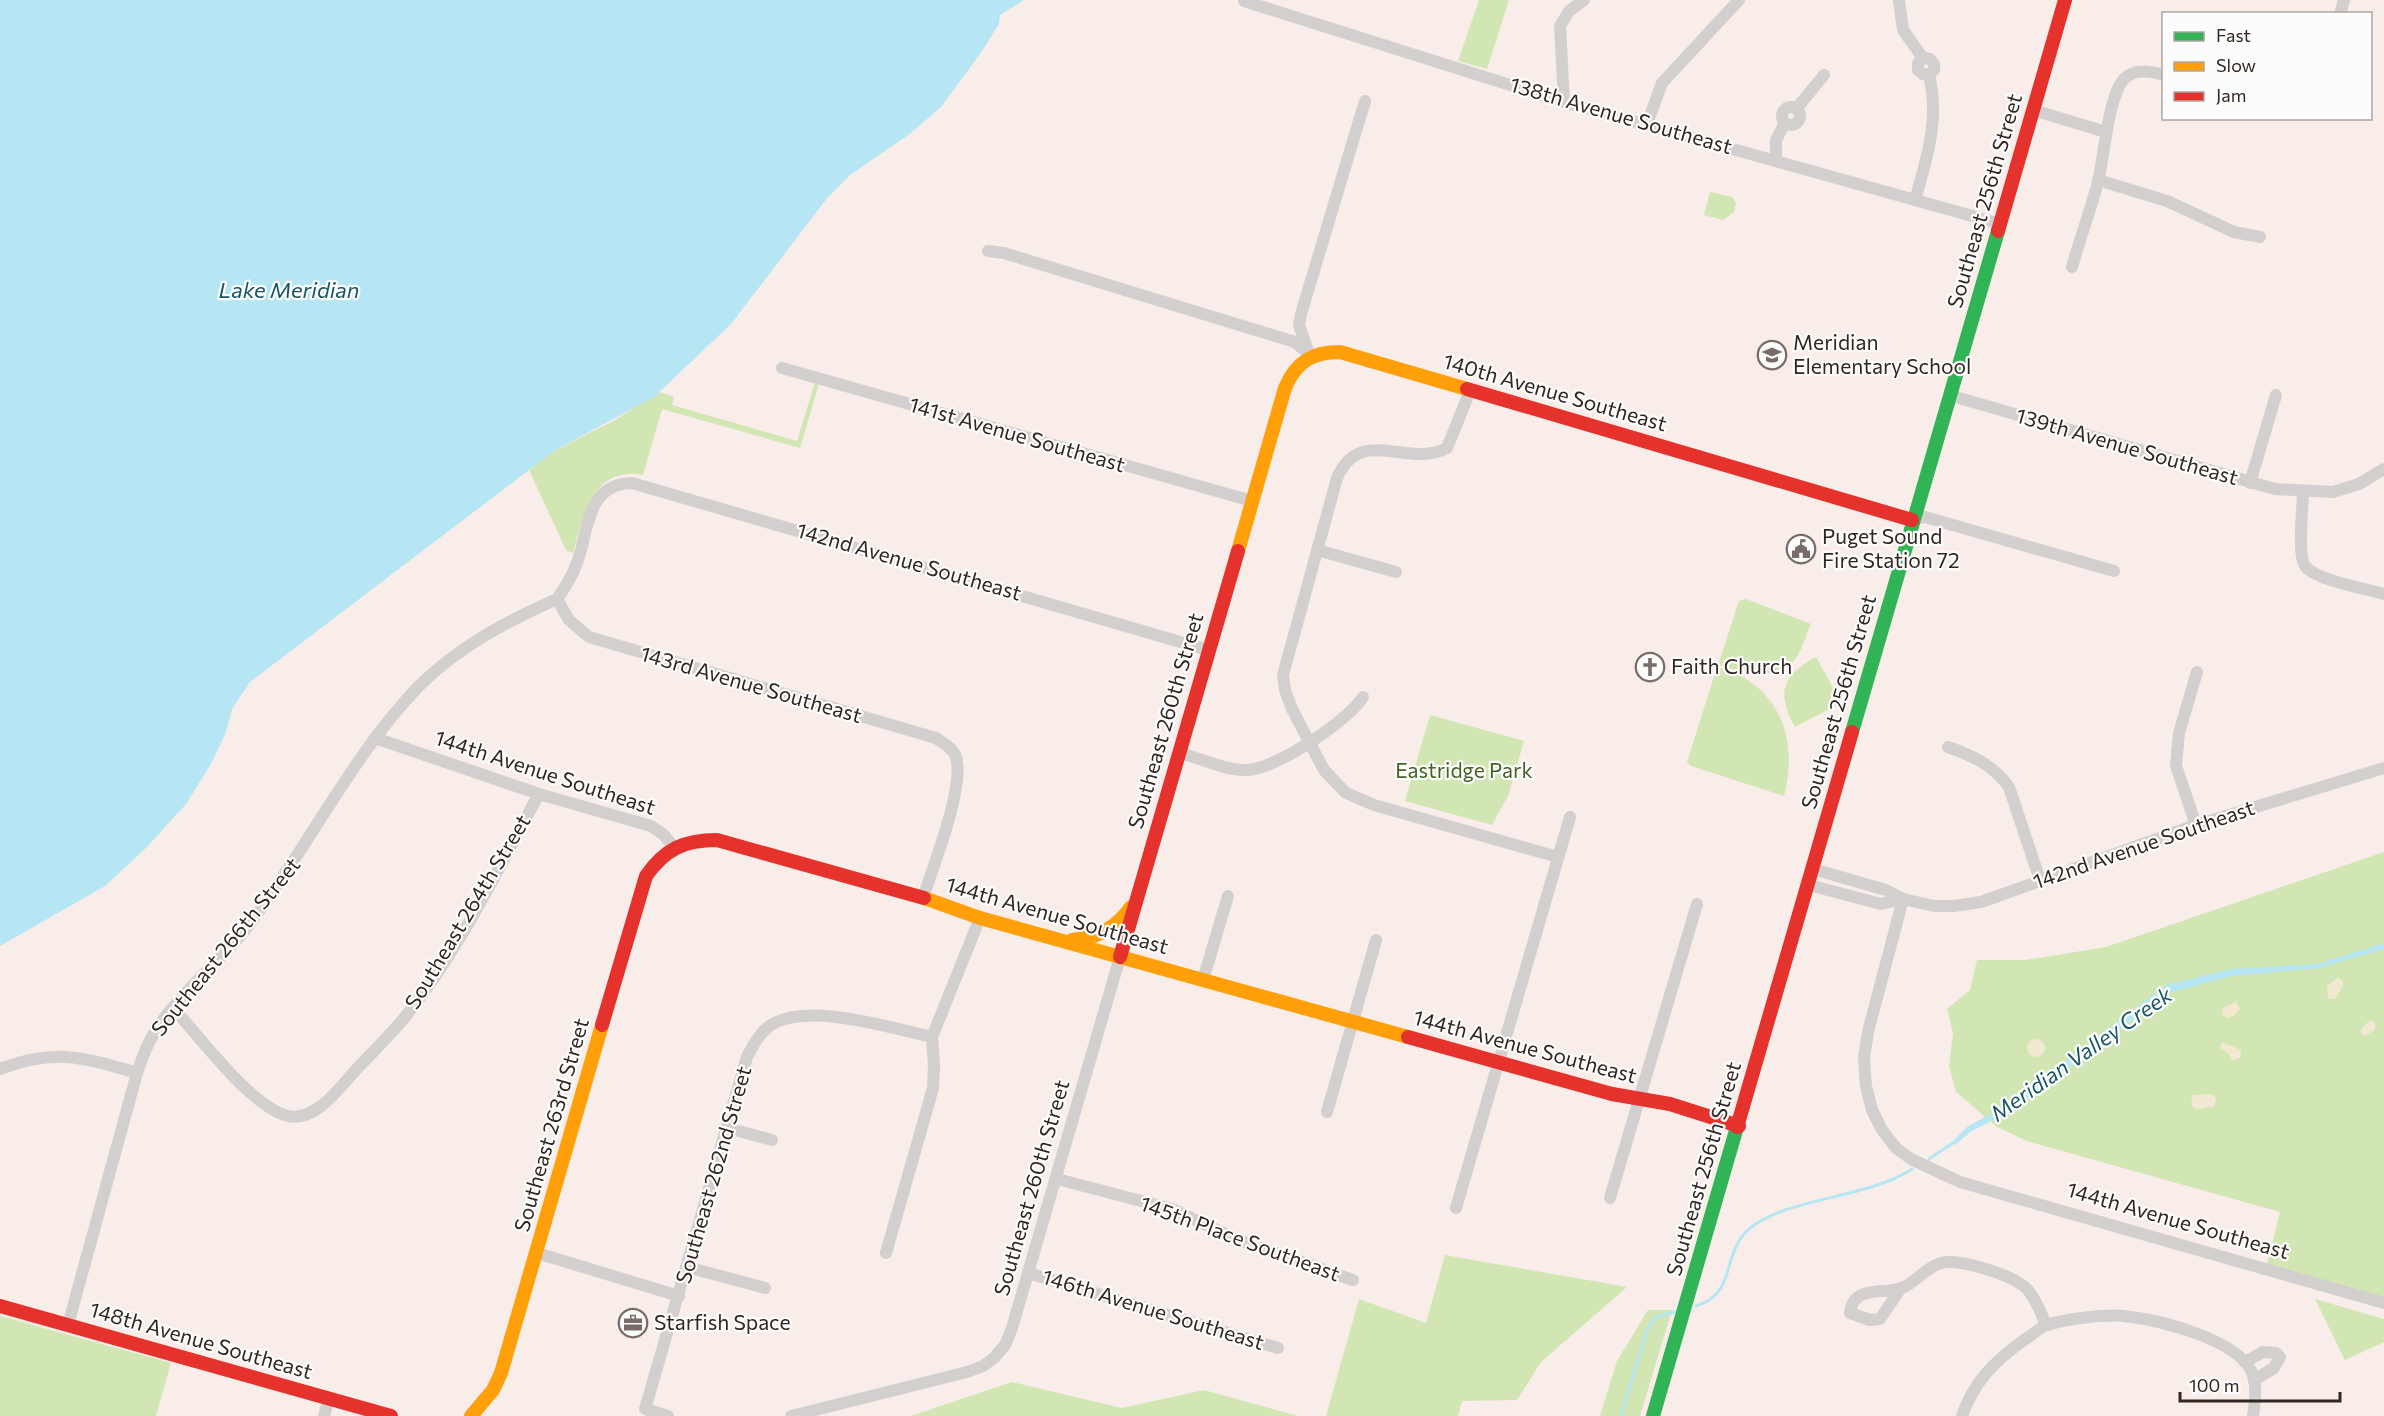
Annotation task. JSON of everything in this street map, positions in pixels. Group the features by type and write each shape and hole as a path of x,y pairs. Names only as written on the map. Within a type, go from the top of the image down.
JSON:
{"street":[{"path":"1564,102 1560,26 1569,11 1584,0"},
{"path":"1647,124 1662,83 1739,0"},
{"name":"Southeast 256th Street","path":"1653,1416 1814,869 1912,520 1952,396 2065,0"},
{"name":"138th Avenue Southeast","path":"1244,1 1564,102 2001,224"},
{"path":"1899,1 1903,30 1923,58 1918,63 1918,69 1923,74 1929,75 1933,92 1934,120 1915,200"},
{"path":"2072,267 2098,180 2106,132 2121,85 2133,74 2143,71 2162,75"},
{"path":"1776,160 1776,140 1785,123 1791,125 1798,122 1800,115 1796,109 1824,75"},
{"path":"1310,355 1299,325 1301,314 1365,101"},
{"path":"2033,110 2106,132"},
{"path":"2098,180 2167,201 2225,229 2260,237"},
{"path":"988,251 1004,253 1295,342 1310,355"},
{"name":"140th Avenue Southeast","path":"1310,355 1323,351 1341,352 1912,520 1925,517 2114,571"},
{"name":"Southeast 260th Street","path":"791,1416 967,1372 983,1366 994,1358 1005,1345 1057,1179 1290,374 1310,355"},
{"name":"141st Avenue Southeast","path":"782,368 1252,501"},
{"path":"1470,391 1448,448 1437,453 1370,450 1354,454 1343,463 1336,478 1283,675 1284,690 1330,779 1358,799 1392,811 1558,857"},
{"path":"2250,483 2276,395"},
{"name":"139th Avenue Southeast","path":"1952,396 2250,483 2303,492 2333,492 2359,484 2384,469"},
{"name":"142nd Avenue Southeast","path":"556,599 569,582 577,562 593,503 608,488 625,483 643,484 1209,651"},
{"path":"2303,492 2302,556 2306,567 2316,574 2384,594"},
{"path":"1317,550 1396,573"},
{"name":"Southeast 266th Street","path":"68,1325 137,1073 153,1035 245,930 301,853 375,738 421,684 477,640 515,617 556,599"},
{"name":"143rd Avenue Southeast","path":"556,599 578,630 589,638 936,738 956,756 956,789 923,898"},
{"path":"2196,672 2179,733 2176,766 2196,825"},
{"path":"1180,753 1247,770 1273,763 1344,719 1363,696"},
{"name":"144th Avenue Southeast","path":"375,738 539,794 651,826 664,835 673,846 698,840 717,840 923,898 980,918 1639,1100 1670,1104 1739,1126"},
{"path":"1948,747 1986,764 2009,787 2040,880"},
{"name":"142nd Avenue Southeast","path":"1814,869 1886,890 1903,899 1934,906 1981,902 2196,825 2384,768"},
{"name":"Southeast 264th Street","path":"174,1009 257,1100 288,1116 299,1117 313,1111 334,1094 401,1022 480,901 539,794"},
{"path":"1456,1208 1570,817"},
{"name":"Southeast 263rd Street","path":"471,1416 493,1390 501,1373 636,904 646,876 657,859 673,846"},
{"name":"142nd Avenue Southeast","path":"1809,885 1881,904 1903,899"},
{"path":"1058,939 1080,940 1102,933 1119,922 1138,895"},
{"path":"1203,980 1228,896"},
{"name":"144th Avenue Southeast","path":"1903,899 1868,1032 1864,1058 1866,1086 1872,1110 1882,1130 1896,1148 1911,1159 1960,1182 2384,1303"},
{"path":"1610,1198 1697,903"},
{"path":"886,1253 933,1088 932,1037 980,918"},
{"path":"1327,1112 1376,940"},
{"name":"Southeast 262nd Street","path":"668,1416 645,1409 747,1057 757,1039 779,1020 823,1016 932,1037"},
{"path":"0,1069 20,1062 55,1055 85,1058 137,1073"},
{"path":"727,1128 772,1140"},
{"name":"145th Place Southeast","path":"1057,1179 1172,1209 1236,1239 1353,1280"},
{"path":"537,1253 679,1296"},
{"path":"1901,1288 1938,1264 1953,1261 1969,1264 2026,1287 2036,1301 2046,1325"},
{"path":"687,1268 765,1288"},
{"name":"146th Avenue Southeast","path":"1028,1273 1278,1348"},
{"name":"148th Avenue Southeast","path":"0,1306 391,1416"},
{"path":"1962,1416 1969,1397 1999,1358 2046,1325 2098,1317 2134,1318 2215,1340 2245,1362 2253,1378 2253,1416"},
{"path":"2245,1362 2263,1352 2276,1353 2280,1357 2274,1368 2253,1378"},
{"path":"324,1416 329,1398"}],"green space":[{"path":"1479,0 1509,0 1487,69 1458,61"},
{"path":"1710,192 1732,197 1736,203 1734,212 1723,220 1704,215"},
{"path":"815,382 819,384 800,448 662,409 643,475 626,474 612,478 601,486 586,510 573,553 566,550 529,470 554,451 615,420 659,392 674,397 672,405 797,441"},
{"path":"1746,599 1811,624 1796,658 1780,671 1759,674 1718,665 1739,601"},
{"path":"1816,657 1840,700 1839,704 1795,727 1785,704 1786,686 1789,678 1796,671"},
{"path":"1717,667 1738,675 1756,686 1779,716 1786,734 1789,754 1784,796 1691,766 1687,762"},
{"name":"Eastridge Park","path":"1430,715 1524,741 1508,796 1492,825 1405,801"},
{"path":"2384,852 2384,1303 2266,1268 2280,1212 2027,1141 1997,1127 1956,1092 1949,1066 1953,1033 1947,1009 1970,990 1977,960 2025,960 2106,947"},
{"path":"1445,1255 1627,1287 1541,1362 1517,1400 1462,1401 1458,1416 1326,1416 1359,1299 1426,1323"},
{"path":"2315,1299 2384,1319 2384,1342 2345,1360"},
{"path":"1648,1310 1672,1310 1640,1416 1600,1416 1617,1361"},
{"path":"0,1316 171,1363 156,1416 0,1416"},
{"path":"1012,1382 1122,1408 1204,1390 1298,1416 911,1416"}],"sand":[{"path":"2338,978 2343,981 2343,986 2335,999 2328,999 2327,986"},
{"path":"2236,1002 2240,1009 2233,1016 2227,1018 2222,1015 2223,1008"},
{"path":"2370,1020 2375,1023 2375,1030 2364,1036 2360,1030"},
{"path":"2036,1039 2042,1042 2045,1048 2042,1054 2036,1057 2030,1054 2027,1048 2030,1042"},
{"path":"2222,1042 2241,1050 2240,1058 2232,1060 2228,1053 2220,1048"},
{"path":"2211,1094 2216,1098 2214,1106 2197,1109 2191,1104 2193,1095"}],"water":[{"name":"Lake Meridian","path":"0,0 1024,0 1000,15 999,24 982,51 941,107 911,133 850,175 828,197 731,324 654,397 554,451 250,682 232,709 226,732 211,764 186,804 147,847 105,886 0,946"},
{"path":"2384,943 2384,949 2319,968 2232,976 2169,993 2011,1111 1970,1132 1955,1145 1952,1142 1967,1127 2007,1105 2166,985 2231,969 2318,964"}],"waterway":[{"name":"Meridian Valley Creek","path":"1929,1159 1954,1142"},
{"name":"Meridian Valley Creek","path":"1696,1306 1718,1293 1740,1240 1748,1230 1763,1219 1804,1204 1874,1186 1912,1169"},
{"name":"Meridian Valley Creek","path":"1621,1416 1647,1330 1655,1317 1675,1312"}],"traffic: fast":[{"path":"1852,732 1998,231"},
{"path":"1653,1416 1737,1127"}],"traffic: slow":[{"path":"1238,551 1285,388 1294,371 1306,360 1321,354 1340,352 1467,389"},
{"path":"924,898 980,918 1408,1037"},
{"path":"1072,940 1106,931 1131,907"},
{"path":"471,1416 493,1390 501,1373 602,1025"}],"traffic: jam":[{"path":"1998,231 2065,0"},
{"path":"1467,389 1912,520"},
{"path":"1120,957 1238,551"},
{"path":"1737,1127 1852,732"},
{"path":"602,1025 646,876 660,859 685,844 717,840 924,898"},
{"path":"1408,1037 1612,1094 1670,1104 1739,1126"},
{"path":"0,1306 391,1416"}],"place":[{"name":"Meridian Elementary School","path":"1772,355"},
{"name":"Puget Sound Fire Station 72","path":"1801,549"},
{"name":"Faith Church","path":"1650,667"},
{"name":"Starfish Space","path":"633,1323"}]}
